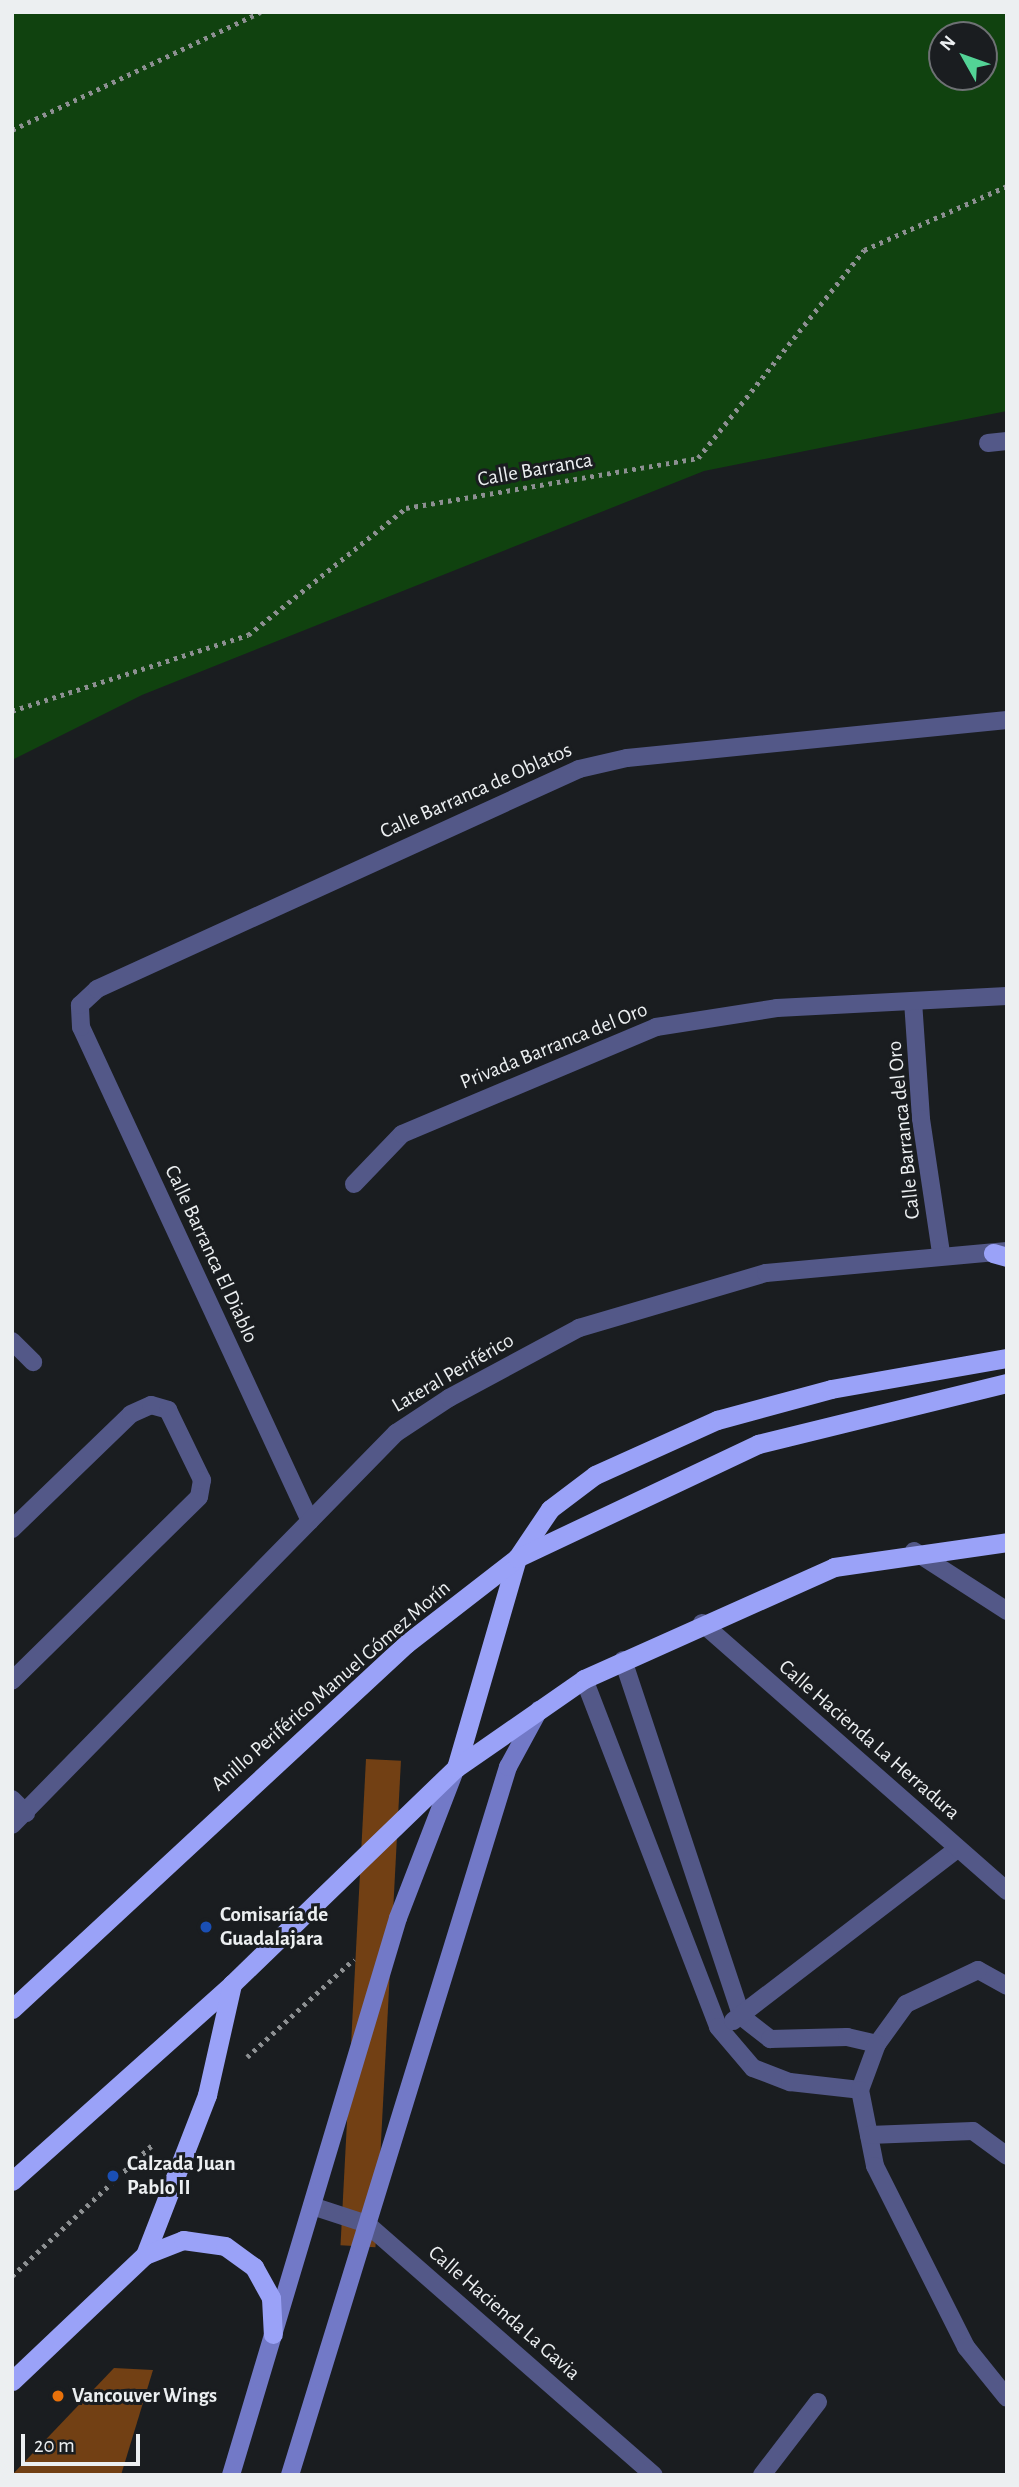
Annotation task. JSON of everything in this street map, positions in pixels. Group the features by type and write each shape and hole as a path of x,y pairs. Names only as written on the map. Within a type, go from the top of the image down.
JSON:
{"highway":[{"path":"456,1768 517,1558 550,1509 595,1475 648,1448 717,1420 831,1389 1007,1358"},
{"name":"Anillo Periférico Manuel Gómez Morín","path":"12,2009 358,1688 517,1558 758,1444 1007,1383"},
{"path":"12,2181 232,1984 456,1768 540,1707 584,1679 623,1660 834,1567 914,1551 1007,1542"},
{"path":"145,2255 206,2095 232,1984"},
{"path":"12,2381 145,2255 183,2240 205,2240 240,2255 264,2281 274,2334"}],"main road":[{"path":"290,2475 508,1767 540,1707"},
{"path":"231,2475 398,1918 456,1768"}],"street":[{"path":"988,443 1007,441"},
{"name":"Calle Barranca de Oblatos","path":"80,1005 97,989 579,769 628,758 1007,720"},
{"name":"Privada Barranca del Oro","path":"354,1184 401,1134 656,1027 777,1008 1007,996"},
{"name":"Calle Barranca del Oro","path":"914,1001 921,1119 941,1253"},
{"name":"Calle Barranca El Diablo","path":"80,1005 81,1027 310,1521"},
{"name":"Lateral Periférico","path":"12,1825 396,1433 579,1328 766,1273 941,1253 1002,1254"},
{"path":"12,1341 33,1362"},
{"path":"12,1529 131,1414 151,1405 168,1410 202,1480 200,1497 12,1681"},
{"path":"914,1551 1007,1611"},
{"name":"Calle Hacienda La Herradura","path":"702,1623 1007,1891"},
{"path":"623,1660 742,2017 770,2039 847,2037 877,2044"},
{"path":"584,1679 718,2027 753,2068 790,2082 860,2091"},
{"path":"12,1799 26,1812"},
{"path":"718,2027 742,2017 957,1849"},
{"path":"1007,1986 978,1970 960,1974 906,2004 877,2044 860,2091 875,2166 966,2347 1007,2398"},
{"path":"869,2135 973,2131 1007,2156"},
{"name":"Calle Hacienda La Gavia","path":"312,2206 367,2224 654,2475"},
{"path":"762,2475 818,2402"}],"path":[{"path":"12,130 260,12"},
{"name":"Calle Barranca","path":"12,711 248,635 406,508 698,458 864,250 1007,186"}],"green space":[{"path":"12,12 1007,12 1007,411 704,471 142,695 12,760"}],"building":[{"path":"366,1759 401,1761 375,2247 341,2245"},
{"path":"114,2368 153,2370 121,2475 12,2475"}],"place":[{"name":"Comisaría de Guadalajara","path":"206,1927"},
{"name":"Calzada Juan Pablo II","path":"113,2176"},
{"name":"Vancouver Wings","path":"58,2396"}]}
